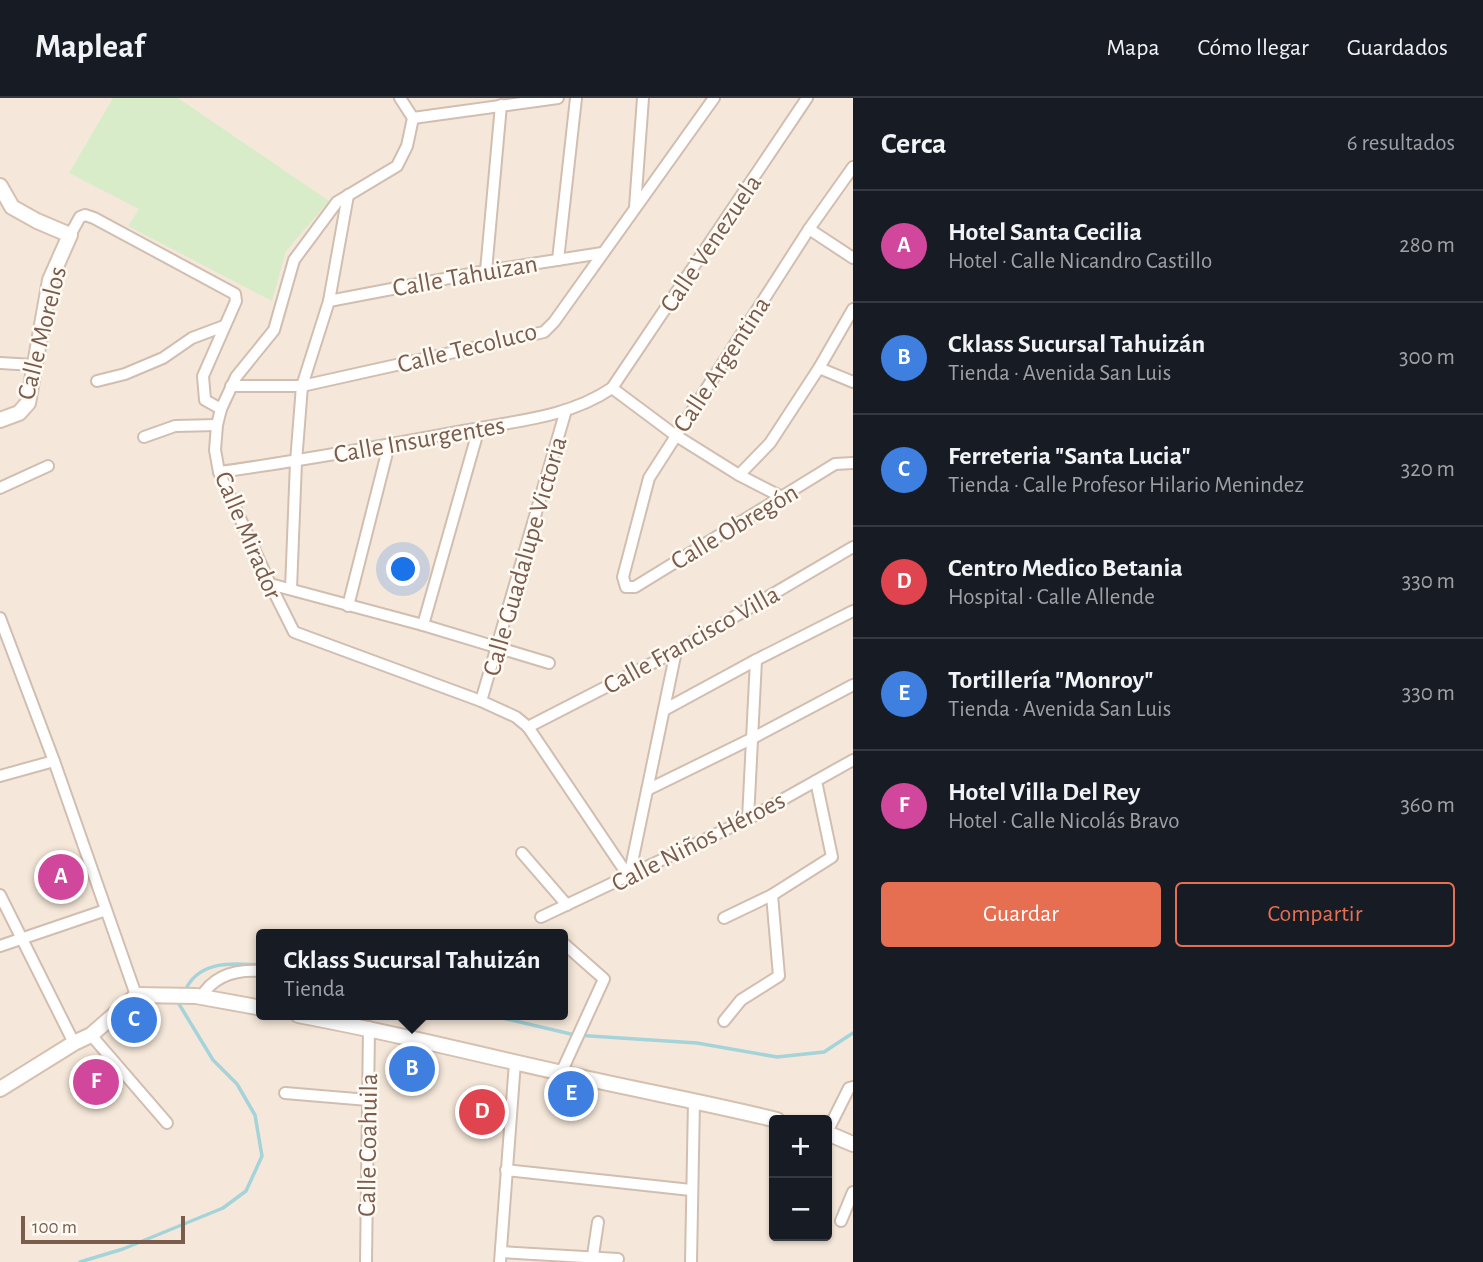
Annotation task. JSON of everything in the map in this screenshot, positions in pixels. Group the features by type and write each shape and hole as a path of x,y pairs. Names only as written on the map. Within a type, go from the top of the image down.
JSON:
{"street":[{"path":"400,98 413,118 558,98"},
{"path":"558,260 576,98"},
{"path":"634,209 643,98"},
{"name":"Calle Tecoluco","path":"231,386 302,386 544,332 554,322 713,98"},
{"name":"Calle Venezuela","path":"612,388 807,98"},
{"path":"486,271 501,105"},
{"name":"Calle Mirador","path":"413,118 407,146 397,166 337,202 294,260 274,330 231,386 221,409 215,450 219,472 294,632 481,701"},
{"name":"Calle Argentina","path":"623,577 649,478 809,229 853,167"},
{"path":"0,186 12,207 37,221 70,234 80,217 85,215 94,218 235,294 236,301 203,376 205,400 221,409"},
{"path":"291,589 302,386 329,301 348,195"},
{"path":"809,229 853,258"},
{"name":"Calle Morelos","path":"0,420 19,412 28,404 50,280 70,234"},
{"name":"Calle Tahuizan","path":"329,301 486,271 602,253"},
{"path":"739,475 770,443 819,368 853,309"},
{"path":"97,382 163,358 192,338 224,326"},
{"path":"0,363 34,365"},
{"path":"819,368 853,382"},
{"path":"612,388 675,435 739,475 780,496"},
{"name":"Calle Insurgentes","path":"219,472 296,462 524,421 592,402 612,388"},
{"name":"Calle Guadalupe Victoria","path":"481,701 566,410"},
{"path":"144,437 175,426 217,425"},
{"path":"423,625 479,428"},
{"path":"348,606 389,445"},
{"name":"Calle Obregón","path":"623,577 626,587 635,587 835,464 853,463"},
{"path":"0,488 48,466"},
{"name":"Calle Francisco Villa","path":"528,727 676,651 853,547"},
{"path":"270,584 423,625 549,663"},
{"path":"664,710 853,611"},
{"path":"0,618 54,761 136,995"},
{"path":"629,877 676,651"},
{"path":"748,818 756,660"},
{"path":"647,790 853,685"},
{"path":"481,701 516,717 528,727 629,877"},
{"name":"Calle Niños Héroes","path":"541,917 748,818 853,760"},
{"path":"0,776 54,761"},
{"path":"724,918 772,895 832,857 816,781"},
{"path":"522,853 567,905"},
{"path":"0,895 74,1043"},
{"path":"724,1021 741,1000 779,976 772,895"},
{"path":"0,946 106,910"},
{"path":"561,1073 604,979 568,947"},
{"path":"199,997 208,985 242,969 256,970"},
{"path":"0,1089 91,1035 136,995 199,997 256,1007"},
{"path":"328,1020 369,1027 561,1073 769,1118"},
{"name":"Calle Coahuila","path":"366,1262 369,1027"},
{"path":"91,1035 167,1123"},
{"path":"515,1062 500,1257 618,1259"},
{"path":"832,1123 849,1088 853,1087"},
{"path":"285,1093 368,1100"},
{"path":"691,1262 694,1100"},
{"path":"832,1135 853,1144"},
{"path":"506,1170 691,1190"},
{"path":"841,1221 853,1192"},
{"path":"592,1259 598,1222"}],"shaded area":[{"path":"0,98 853,98 853,1262 0,1262"}],"green space":[{"path":"113,98 178,98 329,201 286,251 272,301 128,226 139,209 69,173"}],"waterway":[{"path":"184,993 197,974 206,969 227,964 256,965"},
{"path":"80,1262 123,1249 223,1208 246,1191 262,1156 255,1115 237,1084 213,1060 179,1004 181,1000"},
{"path":"511,1020 575,1035 697,1043 777,1057 824,1052 853,1033"}],"place":[{"name":"Hotel Santa Cecilia","path":"61,877"},
{"name":"Ferreteria \"Santa Lucia\"","path":"134,1020"},
{"name":"Cklass Sucursal Tahuizán","path":"412,1069"},
{"name":"Hotel Villa Del Rey","path":"96,1082"},
{"name":"Tortillería \"Monroy\"","path":"571,1094"},
{"name":"Centro Medico Betania","path":"482,1112"}]}
